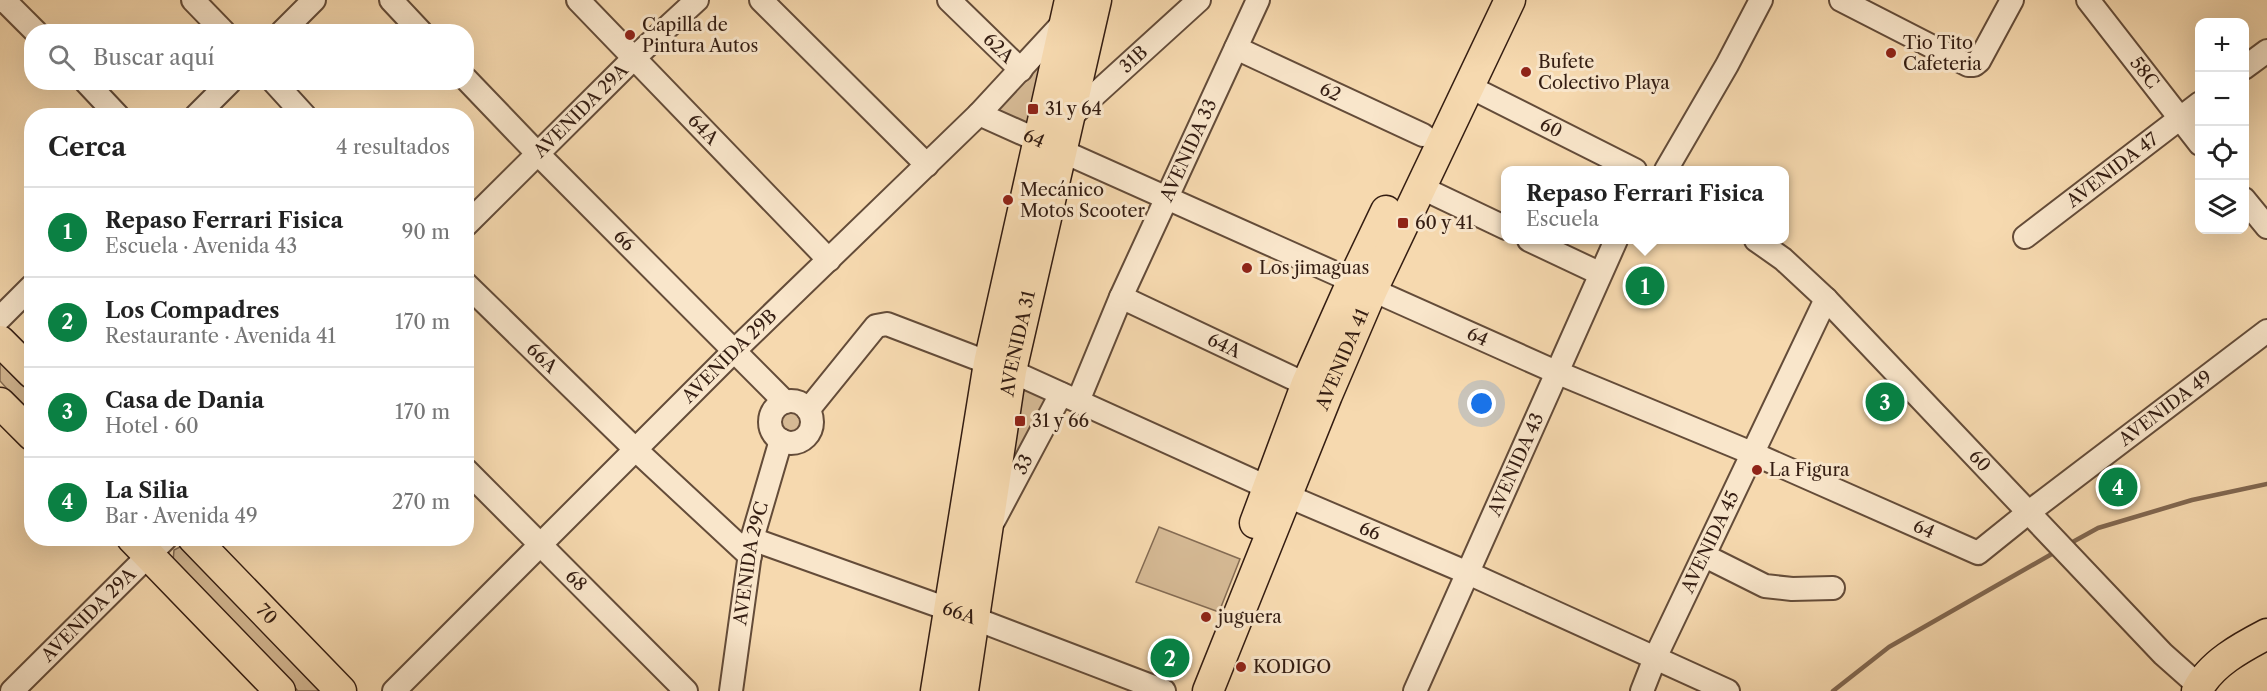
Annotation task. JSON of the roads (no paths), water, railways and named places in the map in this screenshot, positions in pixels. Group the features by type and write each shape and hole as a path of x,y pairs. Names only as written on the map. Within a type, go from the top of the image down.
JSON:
{"main road":[{"name":"AVENIDA 31","path":"1049,145 1067,120 1096,0"},
{"name":"AVENIDA 41","path":"1208,691 1317,389 1424,135 1488,0"},
{"name":"AVENIDA 41","path":"1362,286 1420,187 1510,0"},
{"name":"AVENIDA 31","path":"963,691 961,614 1000,367 1049,145 1067,11"},
{"path":"0,341 24,365"},
{"name":"AVENIDA 31","path":"936,691 986,534 1000,367"},
{"path":"0,403 24,427"},
{"name":"AVENIDA 41","path":"1188,691 1278,492"},
{"path":"151,546 280,691"},
{"name":"70","path":"201,546 341,691"},
{"path":"2198,689 2219,664 2267,634"}],"street":[{"path":"4,0 28,24"},
{"path":"193,0 216,24"},
{"path":"290,24 314,0"},
{"path":"391,0 414,24"},
{"name":"64A","path":"578,0 829,260"},
{"name":"AVENIDA 29A","path":"474,217 634,58 697,0"},
{"path":"761,0 927,165"},
{"name":"62A","path":"950,0 1021,70"},
{"name":"31B","path":"1067,120 1199,0"},
{"name":"AVENIDA 33","path":"1070,397 1121,297 1258,0"},
{"path":"1669,166 1727,65 1761,0"},
{"path":"1841,0 1968,65 1974,65 1979,61 2012,0"},
{"name":"58C","path":"2088,0 2195,139"},
{"name":"AVENIDA 29B","path":"394,691 733,352 979,114 1021,70 1067,11"},
{"name":"62","path":"1236,48 1424,135"},
{"path":"2249,64 2267,51"},
{"name":"60","path":"1468,86 1625,166"},
{"name":"66","path":"474,87 733,352 785,402"},
{"path":"94,90 110,108"},
{"path":"204,108 222,90"},
{"path":"281,90 298,108"},
{"name":"AVENIDA 47","path":"2025,237 2195,106"},
{"name":"64","path":"979,114 1556,372 1754,454 1978,554"},
{"path":"1420,187 1501,226"},
{"path":"2249,205 2267,227"},
{"path":"1537,244 1599,273"},
{"name":"AVENIDA 43","path":"1415,691 1599,273 1614,244"},
{"name":"60","path":"1762,244 1783,259 1826,299 2198,689"},
{"name":"66A","path":"474,292 636,450 751,548 961,614 1164,691"},
{"path":"0,318 24,293"},
{"name":"64A","path":"1121,297 1317,389"},
{"name":"AVENIDA 45","path":"1642,691 1655,658 1826,299"},
{"name":"66","path":"808,410 876,326 887,324 1000,367 1070,397 1278,492 1468,573 1728,691"},
{"name":"AVENIDA 49","path":"1978,554 2029,512 2267,331"},
{"name":"33","path":"986,534 1070,397"},
{"path":"785,402 798,402 808,410 812,423 807,435 795,442 781,440 771,429 770,422 774,410 785,402"},
{"name":"AVENIDA 29C","path":"733,691 751,548 781,440"},
{"name":"68","path":"474,478 686,691"},
{"name":"AVENIDA 29A","path":"12,691 147,546"},
{"path":"1705,556 1766,586 1792,589 1833,588"}],"waterway":[{"path":"2069,544 2098,528 2192,500 2267,484"},
{"path":"1833,691 1889,647 2057,551"}],"place":[{"name":"Capilla de Pintura Autos","path":"630,35"},
{"name":"Tio Tito Cafeteria","path":"1891,53"},
{"name":"Bufete Colectivo Playa","path":"1526,72"},
{"name":"31 y 64","path":"1033,109"},
{"name":"Mecánico Motos Scooter","path":"1008,200"},
{"name":"60 y 41","path":"1403,223"},
{"name":"Los jimaguas","path":"1247,268"},
{"name":"Repaso Ferrari Fisica","path":"1645,286"},
{"name":"Casa de Dania","path":"1885,402"},
{"name":"31 y 66","path":"1020,421"},
{"name":"La Figura","path":"1757,470"},
{"name":"La Silia","path":"2118,487"},
{"name":"juguera","path":"1206,617"},
{"name":"Los Compadres","path":"1170,658"},
{"name":"KODIGO","path":"1241,667"}]}
